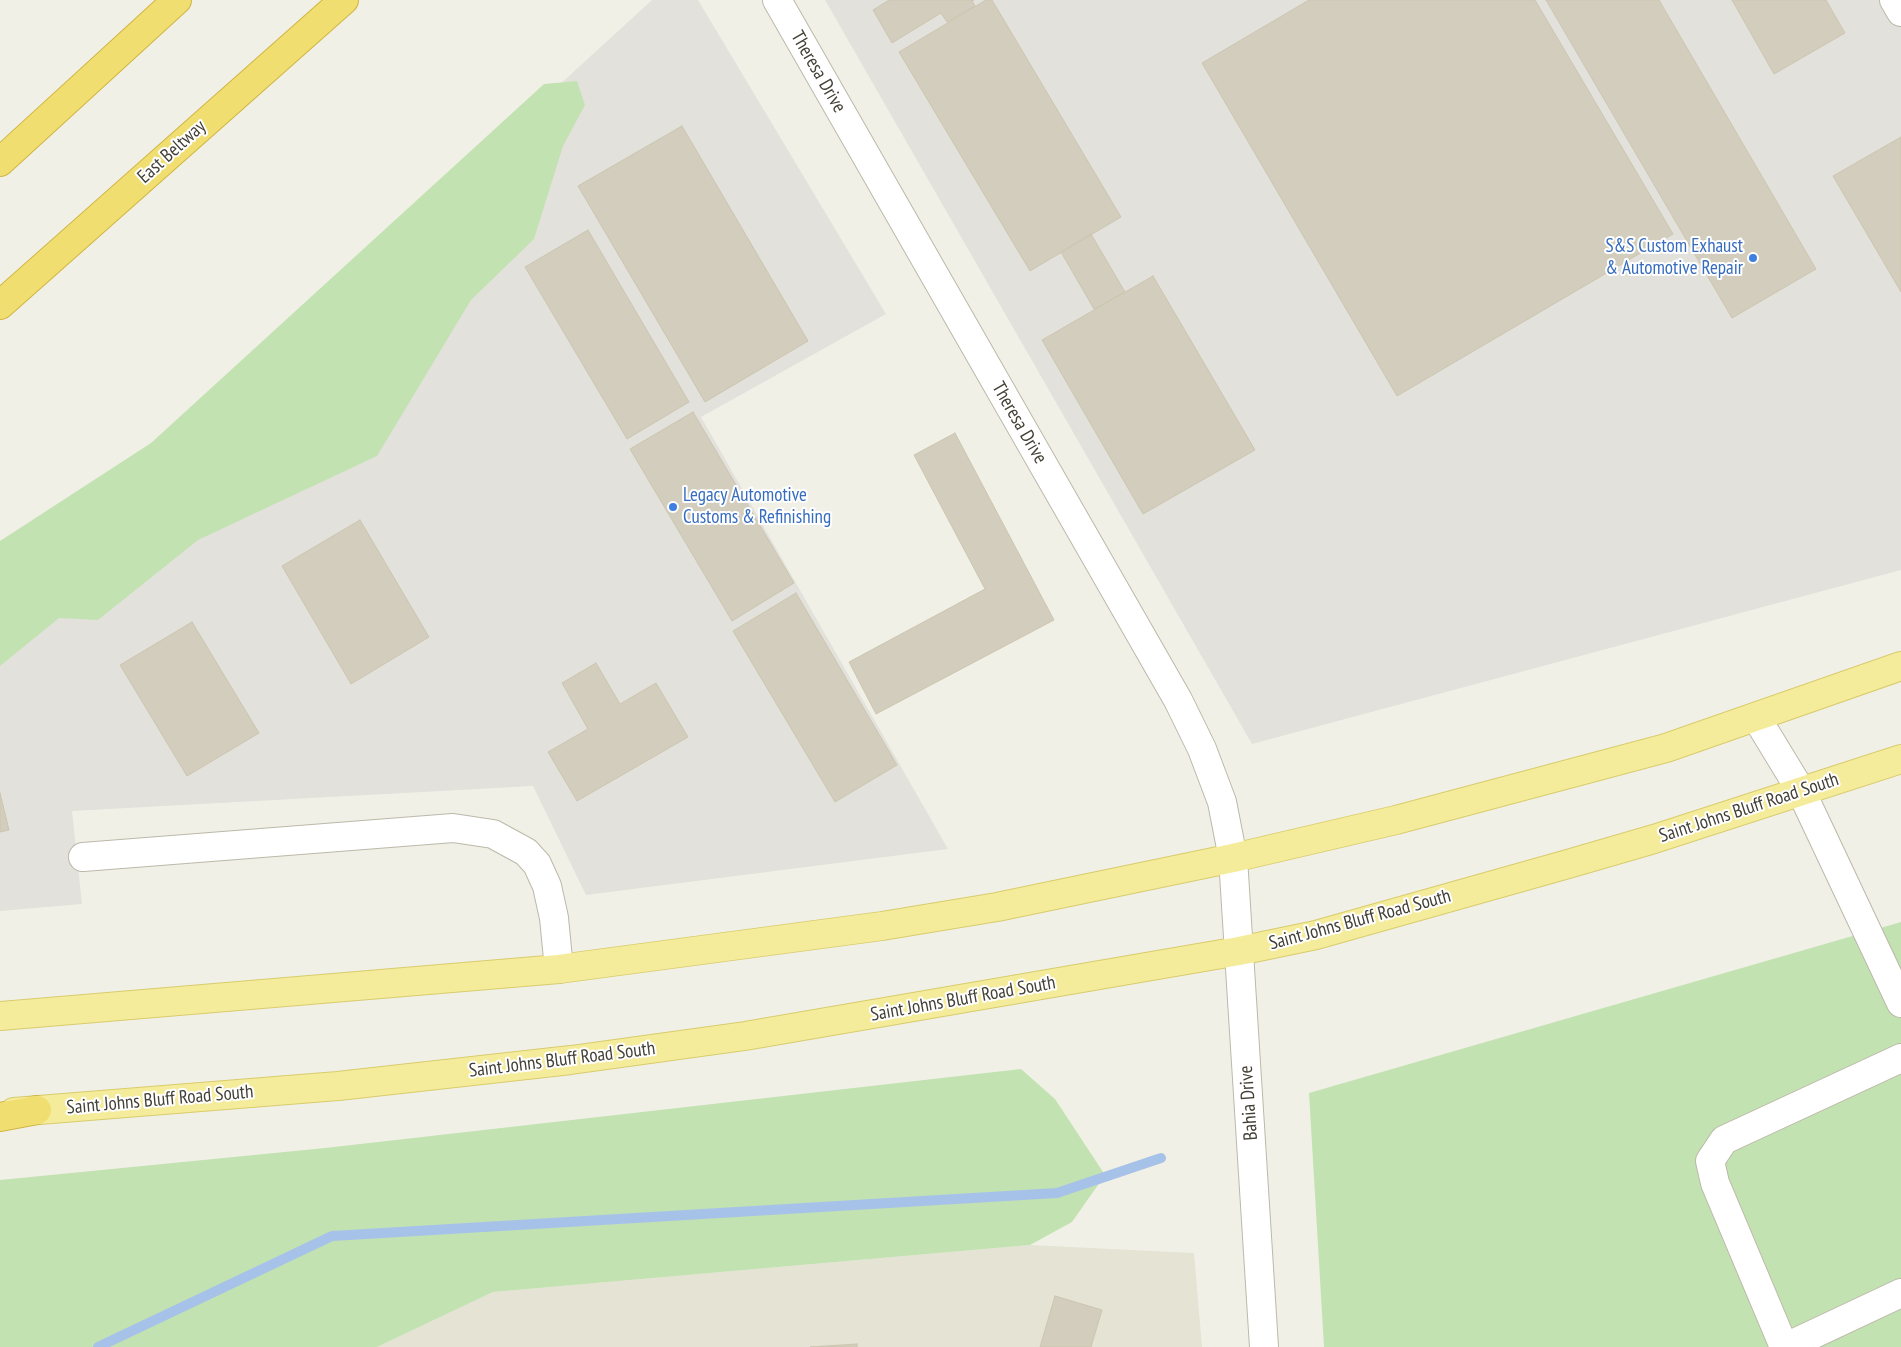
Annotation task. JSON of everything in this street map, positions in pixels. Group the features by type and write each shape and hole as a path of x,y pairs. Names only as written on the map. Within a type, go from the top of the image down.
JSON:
{"highway":[{"path":"0,162 177,0"},
{"name":"East Beltway","path":"0,305 344,0"},
{"path":"0,1115 37,1110"}],"main road":[{"path":"0,1016 559,969 882,926 996,907 1233,858 1396,820 1666,748 1901,666"},
{"name":"Saint Johns Bluff Road South","path":"37,1110 338,1086 581,1059 745,1036 1239,951 1316,934 1568,864 1663,836 1901,758"}],"street":[{"name":"Theresa Drive","path":"777,0 1178,700 1202,749 1222,802 1233,858"},
{"path":"1894,0 1901,12"},
{"path":"1756,717 1801,791 1901,1003"},
{"path":"83,857 453,828 494,834 526,852 537,864 547,886 552,910 559,969"},
{"name":"Bahia Drive","path":"1233,858 1264,1347"},
{"path":"1901,1058 1724,1140 1710,1160 1715,1183 1785,1347 1901,1293"}],"shaded area":[{"path":"652,0 698,0 886,314 701,417 948,849 586,895 533,786 72,811 82,904 0,911 0,597"},
{"path":"825,0 1901,0 1901,570 1252,744"},
{"path":"1030,1245 1194,1253 1202,1347 377,1347 493,1292"}],"green space":[{"path":"577,81 585,105 563,146 534,239 471,300 377,456 198,540 98,620 59,618 0,666 0,541 151,443 544,84"},
{"path":"1901,922 1901,1347 1324,1347 1309,1093"},
{"path":"1021,1069 1055,1099 1105,1175 1072,1222 1030,1245 493,1292 377,1347 0,1347 0,1180 325,1148"}],"building":[{"path":"889,0 974,0 972,1 975,6 947,22 941,13 892,43 873,10"},
{"path":"986,0 992,0 1121,217 1030,271 899,52"},
{"path":"1309,0 1535,0 1673,234 1397,396 1202,63"},
{"path":"1546,0 1659,0 1816,269 1732,318"},
{"path":"1732,0 1826,0 1845,33 1774,74"},
{"path":"682,126 808,341 705,402 578,186"},
{"path":"1901,137 1901,292 1833,176"},
{"path":"588,230 689,402 627,439 525,267"},
{"path":"1091,234 1125,292 1094,309 1061,252"},
{"path":"1153,276 1255,450 1143,514 1042,340"},
{"path":"693,412 794,583 732,621 630,449"},
{"path":"955,433 1054,620 876,714 849,662 985,589 914,455"},
{"path":"360,520 429,637 351,684 282,566"},
{"path":"796,593 897,765 835,802 733,631"},
{"path":"192,622 259,733 187,776 120,665"},
{"path":"596,663 620,704 656,683 688,737 577,801 548,752 588,729 562,683"},
{"path":"0,793 9,830 0,832"},
{"path":"1055,1296 1102,1310 1091,1347 1040,1347"},
{"path":"857,1344 857,1347 810,1347"}],"waterway":[{"path":"98,1347 332,1236 1057,1193 1161,1158"}],"place":[{"name":"S&S Custom Exhaust & Automotive Repair","path":"1753,258"},
{"name":"Legacy Automotive Customs & Refinishing","path":"673,507"}]}
